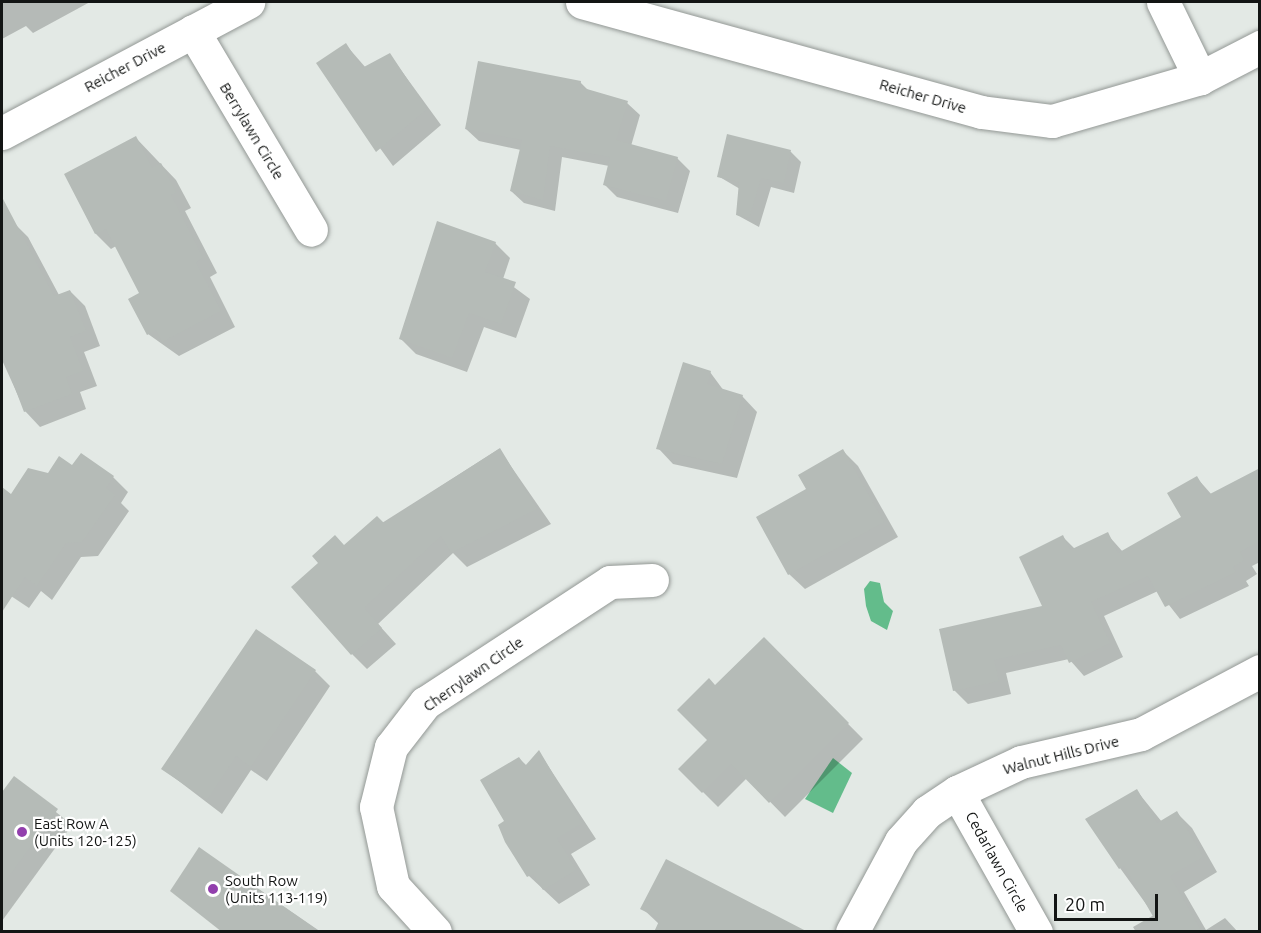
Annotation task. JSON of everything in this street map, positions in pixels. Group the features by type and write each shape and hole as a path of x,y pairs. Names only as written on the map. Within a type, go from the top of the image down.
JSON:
{"street":[{"name":"Reicher Drive","path":"2,133 248,2"},
{"name":"Reicher Drive","path":"582,2 1005,115 1052,121 1200,78 1260,47"},
{"path":"1163,2 1200,78"},
{"name":"Berrylawn Circle","path":"193,31 311,230"},
{"name":"Cherrylawn Circle","path":"435,932 393,886 376,807 391,747 425,703 610,582 652,580"},
{"name":"Walnut Hills Drive","path":"852,932 901,842 927,812 957,792 1021,762 1141,734 1260,671"},
{"name":"Cedarlawn Circle","path":"957,792 1036,932"}],"shaded area":[{"path":"870,581 880,583 884,602 893,611 887,630 871,621 864,589"},
{"path":"833,758 852,773 833,813 805,799"}],"building":[{"path":"346,43 362,68 390,53 427,109 376,152 316,63"},
{"path":"478,61 581,81 580,87 628,101 616,140 678,157 666,201 603,185 610,157 550,146 543,200 510,191 522,140 465,129"},
{"path":"727,134 791,150 784,183 761,178 749,218 736,215 739,182 717,177"},
{"path":"136,136 152,168 161,163 176,193 171,195 203,258 196,262 221,311 162,342 156,330 147,335 128,299 139,293 106,229 95,234 64,174"},
{"path":"2,197 54,296 70,290 86,331 70,337 83,371 66,377 72,394 24,412 2,354"},
{"path":"437,221 496,242 485,272 516,282 501,324 469,313 452,358 399,339"},
{"path":"683,362 711,371 707,384 743,395 722,464 656,449"},
{"path":"500,448 537,509 451,553 441,536 364,608 382,628 351,655 291,587 318,563 312,556 335,535 344,545 377,516 384,523"},
{"path":"843,449 884,522 788,575 756,517 806,489 798,475"},
{"path":"81,453 114,476 106,488 115,495 82,542 66,543 37,586 25,577 2,612 2,487 11,494 28,468 48,473 59,456 72,465"},
{"path":"1260,468 1260,541 1240,552 1244,560 1233,567 1236,572 1165,607 1148,576 1091,602 1110,643 1069,663 1061,645 994,660 999,681 953,691 939,629 1042,606 1019,557 1063,535 1070,550 1108,532 1118,553 1181,517 1167,493 1197,476 1208,495"},
{"path":"256,629 316,670 251,767 236,756 207,800 161,769"},
{"path":"764,637 849,723 769,803 731,764 702,793 678,769 707,740 677,710 709,678 715,685"},
{"path":"539,750 582,823 557,838 576,870 543,890 533,874 527,877 505,842 498,825 504,821 480,780 519,757 525,766"},
{"name":"East Row A (Units 120-125)","path":"14,776 58,809 2,886 2,792"},
{"path":"1137,789 1157,823 1177,811 1203,857 1170,876 1202,932 1162,932 1124,866 1119,869 1085,819"},
{"name":"South Row (Units 113-119)","path":"199,847 320,932 222,932 170,891"},
{"path":"666,859 808,932 654,932 660,919 640,909"}],"place":[{"name":"East Row A (Units 120-125)","path":"22,832"},
{"name":"South Row (Units 113-119)","path":"213,889"}]}
